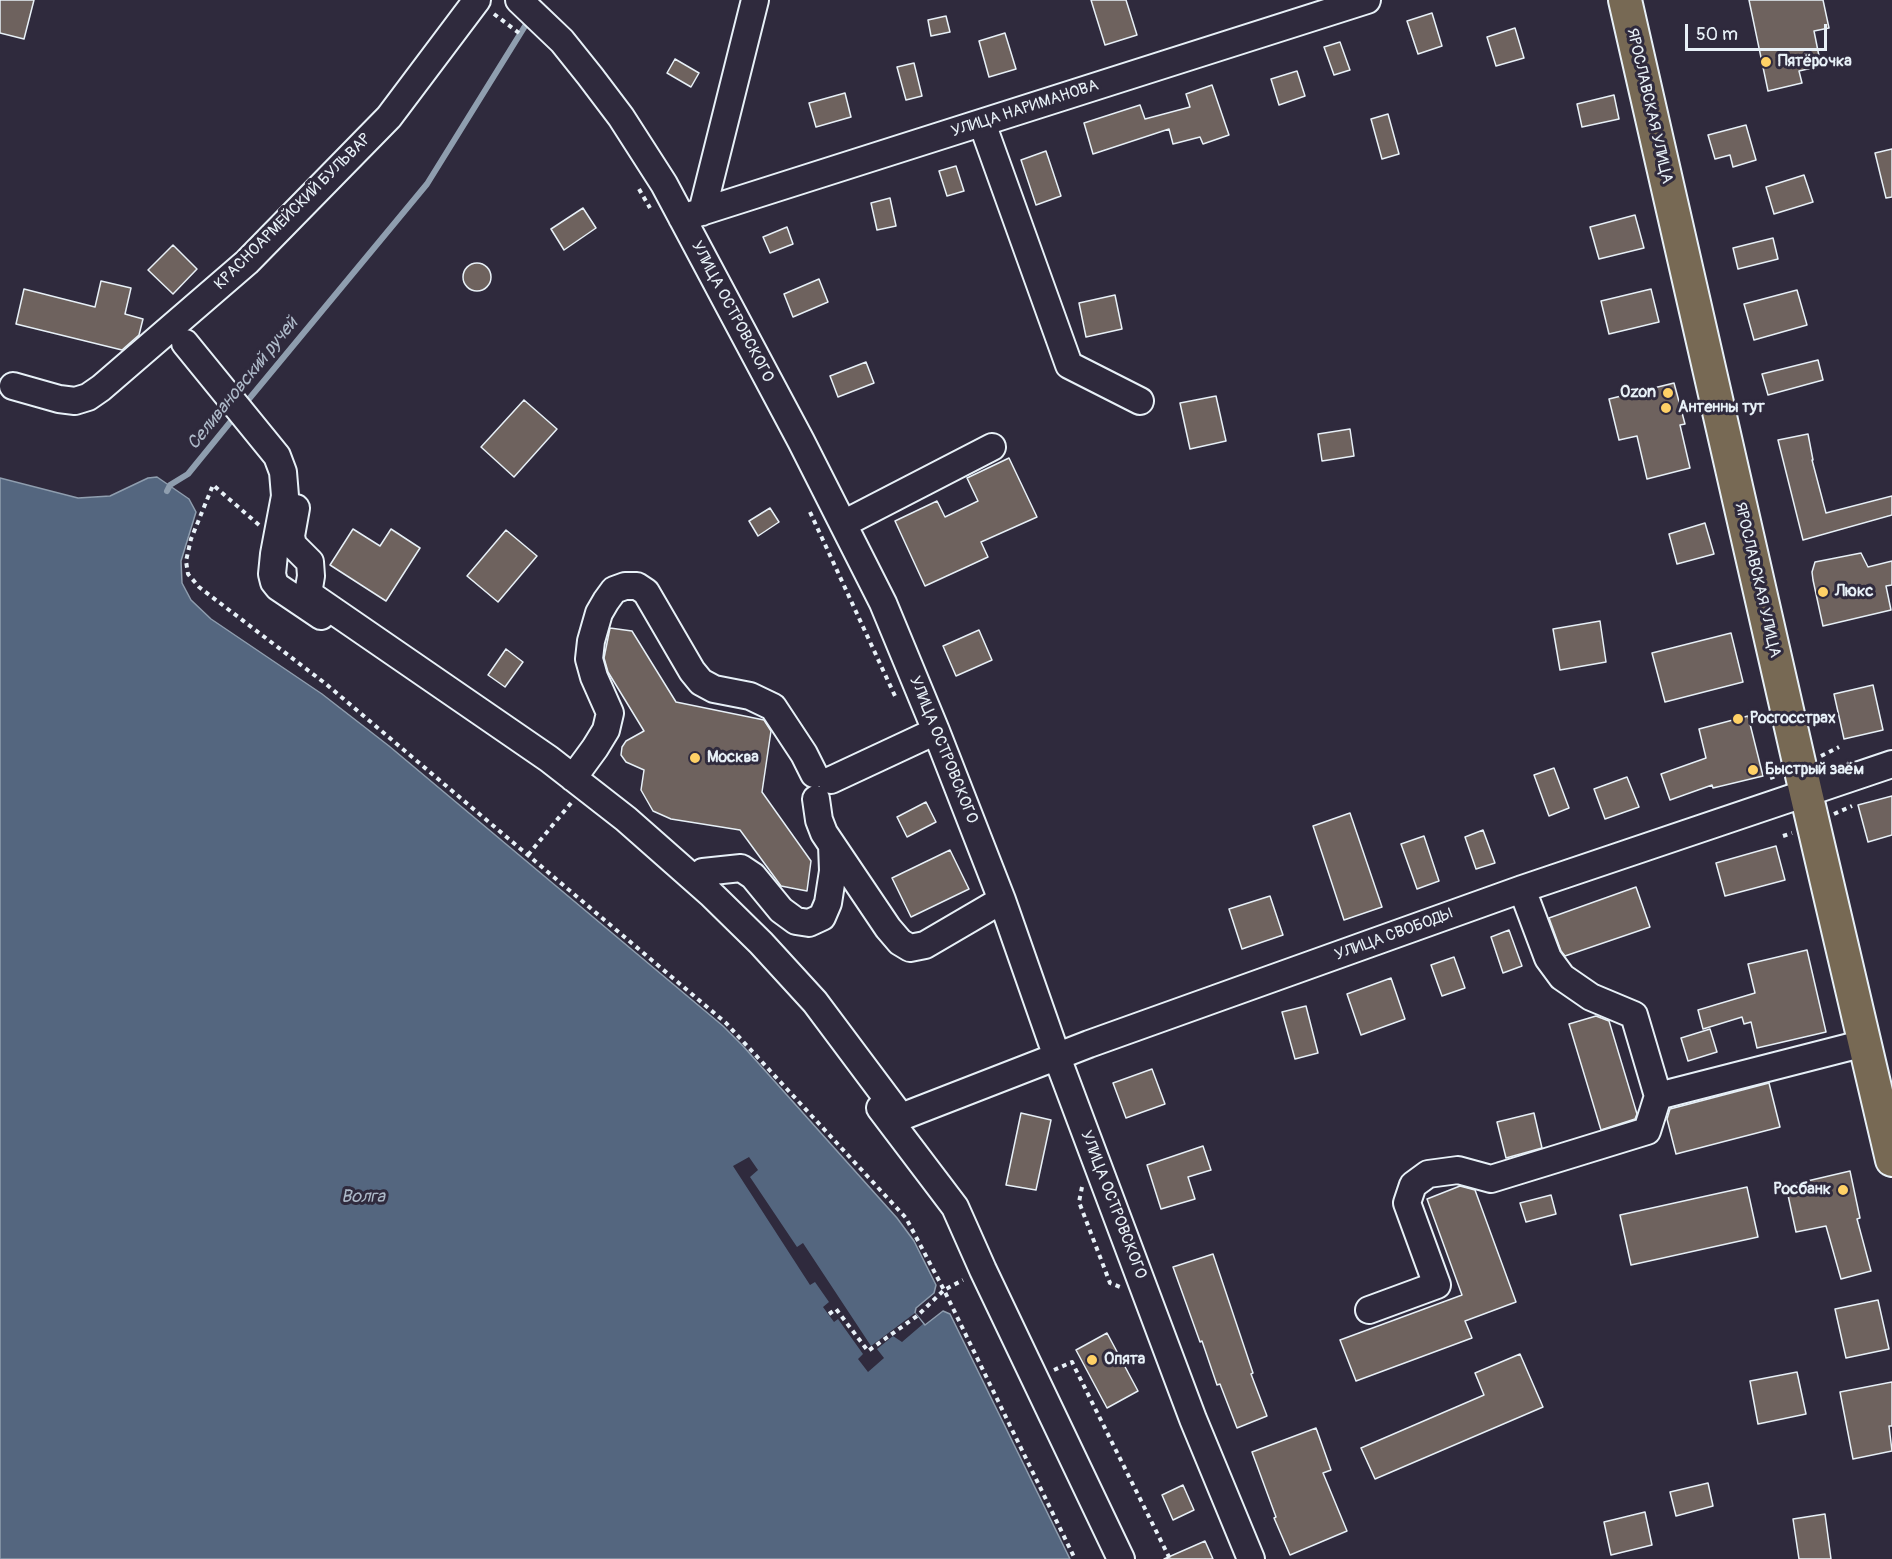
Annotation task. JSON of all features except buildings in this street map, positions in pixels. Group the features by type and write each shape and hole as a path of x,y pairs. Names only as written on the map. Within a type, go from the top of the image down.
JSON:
{"main road":[{"name":"ЯРОСЛАВСКАЯ УЛИЦА","path":"1625,0 1806,794 1891,1153"}],"street":[{"name":"КРАСНОАРМЕЙСКИЙ БУЛЬВАР","path":"13,386 59,399 75,401 88,397 101,388 247,262 389,117 476,0"},
{"name":"УЛИЦА ОСТРОВСКОГО","path":"519,0 562,41 621,117 664,184 692,215 795,430 883,603 1002,900 1193,1419 1251,1559"},
{"path":"692,215 754,0"},
{"name":"УЛИЦА НАРИМАНОВА","path":"692,215 1367,0"},
{"path":"982,123 1069,365 1140,401"},
{"path":"185,344 277,456 283,472 285,496 272,574 278,587 541,768 626,819 696,880 703,872 741,868 753,876 781,909 796,921 809,923 822,916 828,903 833,871 832,845"},
{"path":"843,524 992,447"},
{"path":"296,508 291,536 293,545 310,562 309,588 312,596 549,759 574,786 754,951 806,1011 955,1207 1120,1559"},
{"path":"574,786 606,730 610,712 594,677 589,659 591,640 599,613 614,590 625,586 637,586 646,592 692,671 701,682 714,689 750,696 773,707 804,754 820,784 819,820 832,845 900,942 910,948 925,945 1002,900"},
{"path":"820,784 936,731"},
{"name":"УЛИЦА СВОБОДЫ","path":"696,880 761,943 815,1002 901,1117 1112,1036 1522,889 1892,764"},
{"path":"1369,1310 1437,1285 1407,1203 1413,1185 1428,1174 1458,1170 1491,1179 1647,1131 1658,1096 1634,1015 1591,997 1562,977 1548,958 1522,889"},
{"path":"1658,1096 1865,1043"}],"path":[{"path":"476,0 524,36"},
{"path":"634,181 651,210"},
{"path":"277,540 213,485 191,539 186,561 188,574 199,587 326,684 726,1023 906,1218 944,1290 1075,1559"},
{"path":"806,503 896,698"},
{"path":"528,855 574,786"},
{"path":"1083,1184 1079,1202 1110,1283 1125,1290"},
{"path":"830,1314 836,1309 868,1351 917,1316 944,1290 963,1280"},
{"path":"1035,1379 1072,1362 1170,1559"}],"water":[{"name":"Волга","path":"157,477 189,499 196,512 181,561 182,583 191,600 211,619 322,694 389,746 723,1026 897,1218 914,1241 936,1285 934,1293 916,1308 915,1313 925,1325 943,1311 950,1314 1070,1559 0,1559 0,478 78,498 110,496 148,478"}],"pier":[{"path":"749,1157 758,1170 750,1177 797,1247 803,1243 871,1346 915,1313 923,1324 902,1342 893,1336 877,1349 884,1358 868,1372 858,1359 863,1354 838,1319 834,1322 823,1307 829,1302 815,1282 810,1285 733,1166"}],"waterway":[{"name":"Селивановский ручей","path":"244,405 427,184 530,18"},
{"name":"Селивановский ручей","path":"167,491 170,485 188,474 236,415"}],"place":[{"name":"Пятёрочка","path":"1766,62"},
{"name":"Ozon","path":"1668,393"},
{"name":"Антенны тут","path":"1666,408"},
{"name":"Люкс","path":"1823,592"},
{"name":"Росгосстрах","path":"1738,719"},
{"name":"Москва","path":"695,758"},
{"name":"Быстрый заём","path":"1753,770"},
{"name":"Росбанк","path":"1843,1190"},
{"name":"Опята","path":"1092,1360"}]}
